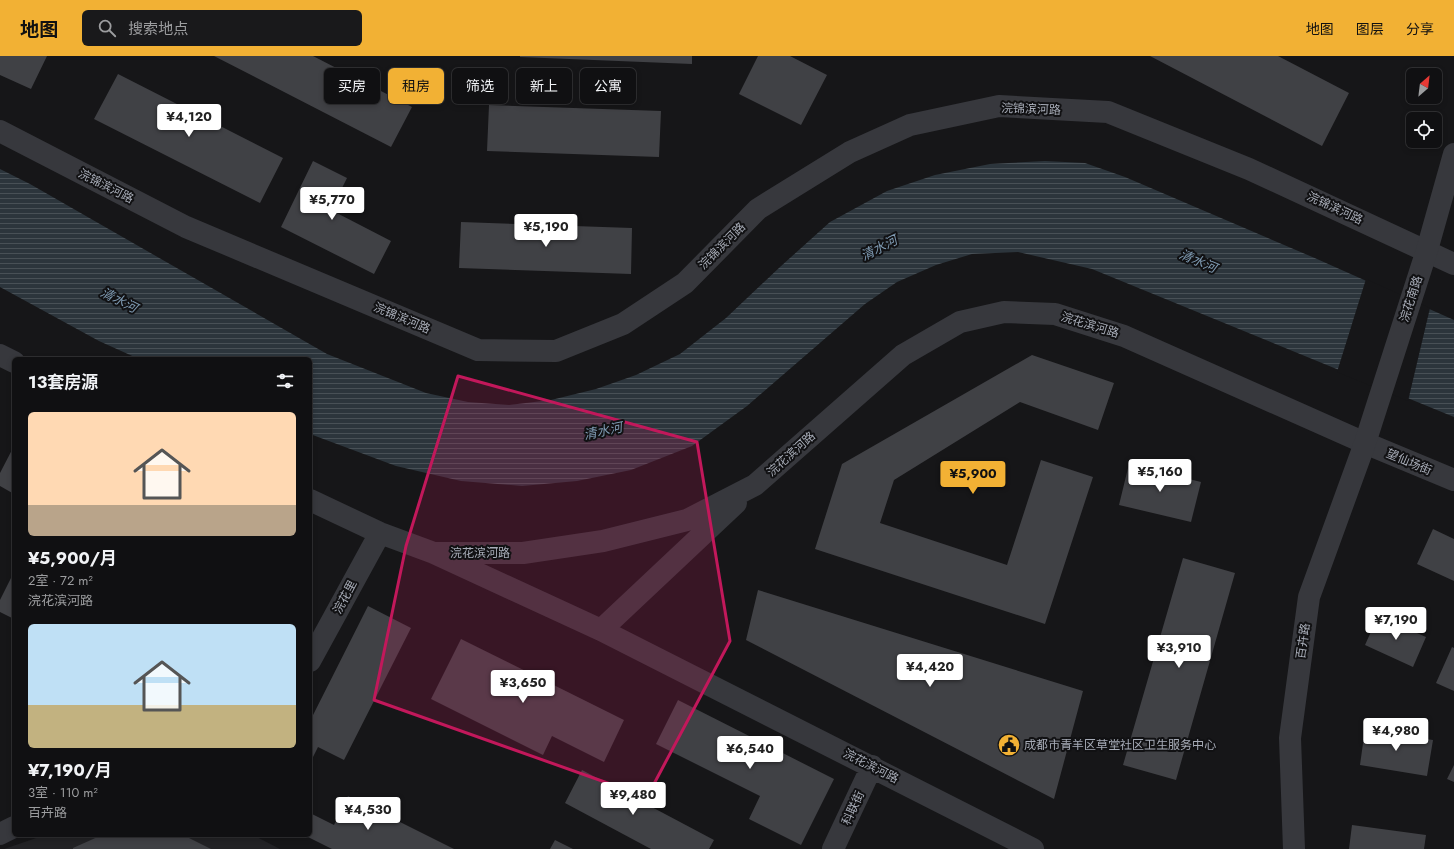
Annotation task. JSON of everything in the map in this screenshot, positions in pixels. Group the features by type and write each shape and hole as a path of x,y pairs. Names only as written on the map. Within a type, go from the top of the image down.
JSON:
{"street":[{"name":"浣锦滨河路","path":"0,130 186,227 478,350 556,351 623,324 685,283 758,209 850,152 910,125 999,106 1108,112 1249,168 1427,250 1454,264"},
{"name":"浣花南路","path":"1365,443 1427,250 1454,154"},
{"name":"浣花滨河路","path":"602,630 755,485 902,355 960,322 1004,312 1055,314 1124,336 1365,443"},
{"path":"0,355 12,361"},
{"name":"望仙场街","path":"1365,443 1454,480"},
{"name":"百卉路","path":"1294,849 1290,738 1309,597 1365,443"},
{"name":"浣花滨河路","path":"434,553 523,553 603,541 687,520 755,485"},
{"name":"浣花滨河路","path":"312,501 380,533 434,553 602,630 1033,849"},
{"name":"浣花里","path":"312,657 380,533"},
{"name":"科联街","path":"833,849 872,766"},
{"path":"0,834 12,828"}],"highlighted area":[{"path":"458,376 697,442 730,641 647,797 374,700 406,546"}],"shaded area":[{"path":"39,837 257,837 280,849 4,849"}],"water":[{"name":"清水河","path":"1045,161 1085,163 1125,177 1317,259 1454,320 1454,417 1092,269 1018,252 972,254 936,265 897,282 865,304 747,406 692,446 631,470 577,481 522,486 461,481 396,466 312,435 312,357 135,357 99,341 0,287 0,169 30,184 327,354 426,393 468,402 509,405 551,400 596,389 636,375 680,354 726,318 830,222 887,191 935,175 990,164"}],"pier":[{"path":"1366,279 1430,308 1408,401 1337,372"}],"building":[{"path":"0,56 47,56 31,89 0,75"},
{"path":"214,56 313,56 336,68 324,68 324,104 380,104 380,91 388,95 388,104 406,104 412,107 391,147"},
{"path":"692,56 692,64 520,57"},
{"path":"758,56 790,56 827,75 801,125 739,94"},
{"path":"1150,56 1278,56 1349,93 1322,146"},
{"path":"118,74 283,158 260,203 94,119"},
{"path":"489,105 661,111 659,157 487,151"},
{"path":"313,161 347,178 331,210 391,241 374,274 281,227"},
{"path":"461,222 632,228 631,274 459,268"},
{"path":"1032,355 1114,383 1098,430 1020,402 894,480 880,523 1007,565 1041,460 1093,477 1045,624 815,549 842,464"},
{"path":"12,450 12,493 0,486 0,473"},
{"path":"1129,464 1201,482 1191,522 1119,505"},
{"path":"1433,529 1454,539 1454,581 1417,564"},
{"path":"1183,558 1235,573 1176,780 1123,765"},
{"path":"12,576 12,618 0,612 0,600"},
{"name":"成都市青羊区草堂社区卫生服务中心","path":"758,590 1083,691 1054,799 746,640"},
{"path":"368,606 411,628 344,760 318,747 312,759 312,717"},
{"path":"1378,616 1426,637 1413,667 1365,645"},
{"path":"461,639 624,720 604,762 552,736 543,755 431,699"},
{"path":"1452,647 1454,648 1454,691 1436,683"},
{"path":"678,700 834,779 801,845 749,819 760,796 656,744"},
{"path":"1365,729 1433,740 1427,776 1360,765"},
{"path":"1454,765 1454,782 1447,779"},
{"path":"582,770 714,840 709,849 651,849 565,803"},
{"path":"348,796 454,849 332,849 308,837 312,837 312,814 334,825"},
{"path":"1352,825 1426,835 1424,849 1349,849"},
{"path":"98,837 187,837 211,849 73,849"},
{"path":"555,840 573,849 550,849"}],"place":[{"name":"成都市青羊区草堂社区卫生服务中心","path":"1009,745"}]}
